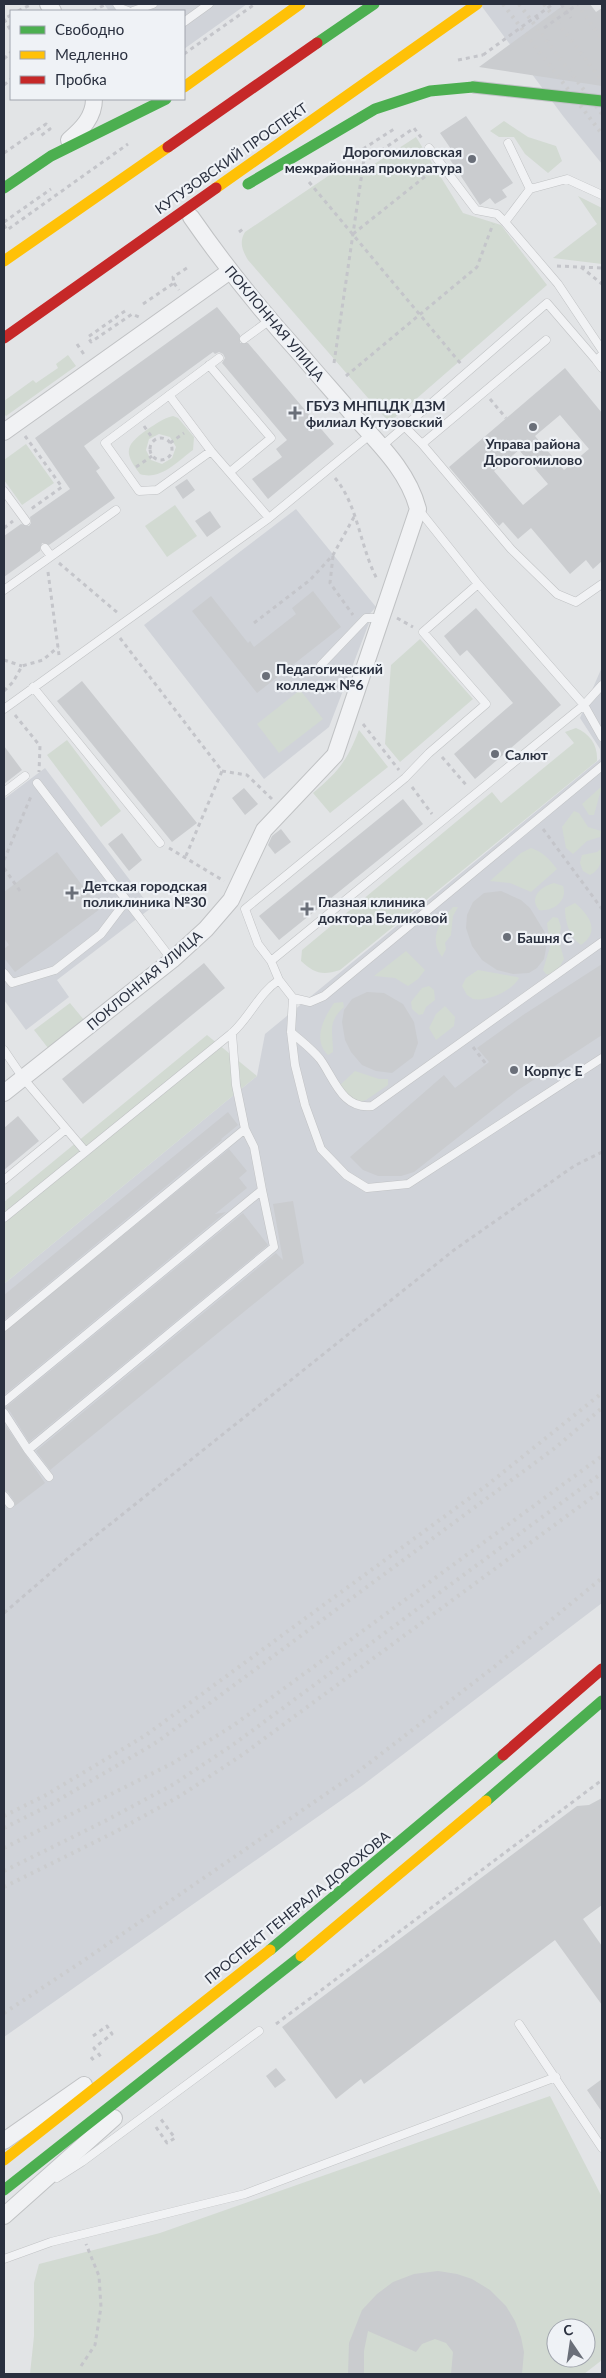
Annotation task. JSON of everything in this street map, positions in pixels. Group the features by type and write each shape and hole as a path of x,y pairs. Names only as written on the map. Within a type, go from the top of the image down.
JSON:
{"main road":[{"path":"185,86 300,4"},
{"path":"4,261 374,4"},
{"name":"КУТУЗОВСКИЙ ПРОСПЕКТ","path":"4,338 92,274 477,4"},
{"path":"241,188 375,109 430,91 473,87 602,102"},
{"path":"4,188 51,156 164,100"},
{"path":"92,274 216,202"},
{"name":"ПРОСПЕКТ ГЕНЕРАЛА ДОРОХОВА","path":"4,2160 206,2002 496,1762 602,1669"},
{"path":"4,2190 222,2020 507,1785 602,1701"}],"street":[{"path":"51,156 82,129 92,114 94,100"},
{"name":"ПОКЛОННАЯ УЛИЦА","path":"4,1094 172,960 206,929 232,900 264,830 334,755 418,509 414,496 403,475 377,440 270,320 230,271 191,217"},
{"path":"4,432 230,271"},
{"path":"4,2141 206,2002"},
{"path":"8,2212 222,2020"}],"lane":[{"path":"136,10 152,4"},
{"path":"185,21 209,4"},
{"path":"508,143 530,189"},
{"path":"428,148 476,210 497,214 505,222 558,284 602,350"},
{"path":"505,222 530,189 567,179 602,195"},
{"path":"4,708 377,440 405,427 546,303 599,358 602,368"},
{"path":"244,339 270,320"},
{"path":"422,444 546,340"},
{"path":"211,451 157,490 139,490 105,443 218,358"},
{"path":"209,365 271,438 230,472"},
{"path":"169,395 211,451 269,518"},
{"path":"405,427 422,444 511,549 557,594 576,602 602,584"},
{"path":"4,490 24,518"},
{"path":"418,509 478,584 584,705 602,737"},
{"path":"4,590 116,510"},
{"path":"45,548 49,558"},
{"path":"478,584 423,632 486,704 435,748 405,778 244,910 258,944 271,961 279,980 293,998 310,1002 324,996 602,766"},
{"path":"320,665 366,618 383,609"},
{"path":"33,687 160,843"},
{"path":"271,961 584,705 601,687"},
{"path":"4,792 25,776"},
{"path":"37,783 172,960"},
{"path":"4,972 12,983 54,970 101,934 126,901"},
{"path":"291,1032 321,1060 330,1079 342,1095 363,1108 372,1106 602,942"},
{"path":"4,1218 232,1033 244,1022 270,987 279,980"},
{"path":"293,998 291,1032 295,1065 305,1105 321,1149 346,1175 367,1188 408,1184 602,1058"},
{"path":"28,1450 274,1247 254,1147 244,1129 236,1085 232,1033"},
{"path":"4,1050 23,1078 85,1151"},
{"path":"4,1180 66,1129"},
{"path":"4,1327 244,1129"},
{"path":"4,1402 262,1190"},
{"path":"4,1414 49,1477"},
{"path":"4,1496 10,1504"},
{"path":"519,2024 602,2148"},
{"path":"8,2212 82,2162 259,2031"},
{"path":"4,2259 51,2242 245,2194 556,2077"}],"path":[{"path":"20,10 32,4"},
{"path":"95,10 106,4"},
{"path":"185,53 255,4"},
{"path":"458,60 483,55 553,4"},
{"path":"561,4 571,18"},
{"path":"544,28 578,4"},
{"path":"10,16 4,19 10,29"},
{"path":"536,16 540,22"},
{"path":"4,153 46,124 50,129 37,138"},
{"path":"363,150 370,158 414,128 420,137"},
{"path":"334,363 353,235 363,150 394,129"},
{"path":"353,235 440,164"},
{"path":"309,182 467,371"},
{"path":"7,230 4,223 52,189"},
{"path":"346,376 477,267 497,214"},
{"path":"238,232 243,229"},
{"path":"541,265 602,268"},
{"path":"580,267 602,284"},
{"path":"143,304 174,283 173,277 186,268"},
{"path":"125,311 88,337 91,342 132,314"},
{"path":"484,392 506,418"},
{"path":"4,528 24,518 62,487 25,436"},
{"path":"162,438 170,443 172,448 169,457 159,460 152,456 150,450 153,441 162,438"},
{"path":"127,474 152,456"},
{"path":"335,477 346,491 383,609 423,632"},
{"path":"254,623 310,580 333,555 354,517"},
{"path":"333,555 330,584 360,624"},
{"path":"49,558 126,621"},
{"path":"49,558 60,668"},
{"path":"114,629 222,771 247,775 283,810"},
{"path":"4,660 22,666 43,660 58,647"},
{"path":"4,691 13,682 22,666"},
{"path":"350,707 439,823"},
{"path":"435,748 475,795"},
{"path":"185,858 222,771"},
{"path":"548,836 602,909"},
{"path":"160,843 237,888"},
{"path":"4,868 20,890"},
{"path":"466,1038 486,1064"},
{"path":"4,1613 69,1557 454,1250 574,1166 602,1152"},
{"path":"276,2024 602,1780"},
{"path":"93,2036 106,2026 112,2034 94,2048 101,2057"},
{"path":"91,2057 94,2062"},
{"path":"156,2128 168,2143 175,2138 163,2122"},
{"path":"81,2366 95,2345 101,2306 98,2276 83,2234"}],"shaded area":[{"path":"104,4 247,4 185,48 185,10 108,10"},
{"path":"480,4 587,4 602,26 602,164 563,116"},
{"path":"504,121 528,137 556,146 562,161 548,173 525,154 514,137 499,137 490,131"},
{"path":"416,137 463,213 501,225 547,285 392,420 388,421 248,260 242,243 245,232 340,168 362,172"},
{"path":"578,196 602,208 602,264 553,258 597,224"},
{"path":"68,355 76,366 6,416 4,414 4,401 33,380 36,383 58,368 56,364"},
{"path":"169,417 178,418 194,437 193,450 162,472 155,475 140,474 129,454 131,444 148,429","holes":["159,434 170,437 176,447 172,458 162,464 151,460 146,450 149,439"]},
{"path":"26,444 54,483 22,505 4,480 4,460"},
{"path":"175,505 197,536 167,557 145,526"},
{"name":"Педагогический колледж №6","path":"296,509 376,607 366,618 369,623 329,727 264,779 144,625"},
{"path":"420,639 473,699 400,762 385,744 391,665"},
{"path":"602,667 602,1603 363,1785 4,2037 4,1284 257,1076 265,1034 600,759 600,749 580,718"},
{"path":"300,690 323,719 279,753 257,724"},
{"path":"576,728 585,733 592,741 596,750 597,761 340,970 328,973 314,971 301,961 302,950 492,792 501,803 574,743 565,732"},
{"path":"359,730 388,767 330,813 313,793 341,765"},
{"path":"67,740 121,811 101,827 47,755"},
{"name":"Детская городская поликлиника №30","path":"45,768 151,908 57,980 69,997 26,1030 4,1000 4,799"},
{"path":"602,786 594,815 589,815 582,804"},
{"path":"574,811 579,813 588,827 601,831 600,837 587,841 573,854 566,848 562,827"},
{"path":"531,848 545,856 557,869 531,892 510,883 490,881 521,853"},
{"path":"602,848 601,861 597,870 590,875 583,871 580,863 582,855 597,852"},
{"path":"554,883 563,886 564,891 561,901 554,907 539,910 535,901 538,893 541,889"},
{"path":"575,903 585,913 592,929 587,940 581,945 568,928 566,918 565,908"},
{"path":"453,907 458,907 453,916 451,935 445,943 446,949 442,957 436,943 437,931"},
{"path":"553,917 558,918 561,927 559,941 564,959 559,968 551,975 546,974 543,970 550,947 547,923"},
{"path":"406,951 425,970 418,979 408,986 395,978 374,976"},
{"path":"478,970 519,978 511,987 499,994 485,999 473,999 467,995 462,986 466,978"},
{"path":"429,986 434,990 435,1000 426,1007 423,1014 419,1015 412,1009 411,1002 422,988"},
{"path":"343,1002 344,1007 333,1022 333,1052 328,1055 323,1049 321,1042 321,1029 334,1003"},
{"path":"70,1003 84,1020 48,1048 34,1030"},
{"path":"445,1006 455,1017 454,1026 436,1040 429,1028 436,1014"},
{"path":"207,1035 257,1076 4,1284 4,1202"},
{"path":"355,1071 379,1079 388,1079 388,1085 366,1100 356,1103 348,1099 340,1085"},
{"path":"550,2096 602,2197 602,2360 596,2365 596,2318 546,2318 546,2368 592,2368 584,2374 30,2374 34,2336 34,2283 39,2264 160,2233"}],"building":[{"path":"565,4 590,4 596,12 602,8 602,86 479,67"},
{"name":"Дорогомиловская межрайонная прокуратура","path":"466,116 513,183 502,190 507,197 495,204 490,198 480,205 447,155 453,152 440,133"},
{"path":"217,307 240,335 240,343 248,343 334,444 268,499 252,479 282,457 276,449 287,440 222,363 225,358 223,354 219,352 215,354 213,352 84,446 100,468 96,471 115,498 49,545 42,543 40,551 4,577 4,536 21,524 29,526 31,523 30,517 70,489 35,438"},
{"path":"565,368 602,413 602,561 593,569 586,560 570,574 531,528 518,539 503,522 499,526 449,467","holes":["560,415 589,449 564,470 535,436","519,450 548,484 523,505 494,471"]},
{"path":"187,479 195,490 183,499 175,487"},
{"path":"210,511 221,527 207,537 195,521"},
{"path":"313,591 341,627 257,693 192,611 211,596 248,643 250,641 254,647 296,614 292,608"},
{"path":"476,608 561,705 475,779 454,754 513,703 467,650 460,656 444,636"},
{"path":"82,681 197,823 172,842 57,701"},
{"path":"4,746 22,770 4,784"},
{"path":"244,788 258,804 245,815 232,798"},
{"path":"403,799 423,824 279,940 259,916"},
{"path":"281,829 291,842 275,854 268,845 272,836"},
{"path":"122,833 142,860 129,871 108,844"},
{"path":"57,852 100,909 15,972 4,958 4,949 9,945 4,938 4,892"},
{"name":"Башня C","path":"501,891 521,900 530,908 544,931 547,943 544,959 537,968 529,973 513,974 497,970 482,960 472,946 466,928 467,915 473,902 484,893"},
{"path":"204,963 225,988 83,1104 62,1079"},
{"name":"Корпус E","path":"602,964 602,1035 518,1090 414,1172 401,1176 378,1176 363,1170 350,1157 444,1075 455,1088 489,1062 477,1048 523,1015"},
{"path":"367,992 384,993 403,1004 414,1022 418,1043 413,1057 392,1073 376,1071 362,1065 351,1052 345,1040 342,1022 344,1010 352,999"},
{"path":"228,1112 238,1125 222,1140 4,1320 4,1295"},
{"path":"18,1116 39,1141 4,1170 4,1128"},
{"path":"229,1149 247,1171 239,1178 247,1188 215,1214 226,1212 4,1395 4,1332"},
{"path":"293,1201 304,1263 50,1470 36,1451 276,1253 283,1260 273,1204"},
{"path":"243,1213 268,1245 29,1442 9,1410 5,1408"},
{"path":"4,1423 45,1483 15,1506 8,1492 4,1490"},
{"path":"602,1798 602,1905 583,1919 602,1946 602,2005 555,1940 364,2084 361,2079 336,2099 282,2027 577,1806 589,1805"},
{"path":"276,2068 286,2080 275,2088 266,2076"},
{"path":"602,2079 602,2112 587,2090"},
{"path":"438,2271 472,2279 490,2290 506,2306 515,2321 521,2337 524,2352 522,2374 451,2374 453,2352 446,2343 435,2339 422,2344 416,2352 368,2331 364,2351 364,2374 348,2374 349,2343 362,2310 377,2294 393,2282 414,2274"}],"railway":[{"path":"503,4 602,134"},
{"path":"519,4 602,114"},
{"path":"544,4 602,81"},
{"path":"577,4 602,39"},
{"path":"4,1816 46,1795 146,1735 486,1486 602,1393"},
{"path":"4,1828 50,1805 157,1742 555,1448 602,1408"},
{"path":"4,1848 173,1763 234,1725 602,1456"},
{"path":"4,1871 105,1821 174,1784 234,1744 602,1473"},
{"path":"4,1887 113,1833 180,1796 242,1755 602,1490"},
{"path":"4,2013 355,1774 494,1667 602,1578"}],"traffic: fast":[{"path":"317,43 374,4"},
{"path":"248,184 375,109 430,91 473,87"},
{"path":"473,87 602,101"},
{"path":"4,188 51,156 164,100"},
{"path":"486,1801 602,1701"},
{"path":"270,1950 503,1755"},
{"path":"4,2190 301,1956"}],"traffic: slow":[{"path":"185,86 300,4"},
{"path":"216,188 477,4"},
{"path":"4,261 168,147"},
{"path":"301,1956 486,1801"},
{"path":"4,2160 270,1950"}],"traffic: jam":[{"path":"168,147 317,43"},
{"path":"4,338 216,188"},
{"path":"503,1755 602,1669"}],"place":[{"name":"Дорогомиловская межрайонная прокуратура","path":"472,159"},
{"name":"ГБУЗ МНПЦДК ДЗМ филиал Кутузовский","path":"295,413"},
{"name":"Управа района Дорогомилово","path":"533,427"},
{"name":"Педагогический колледж №6","path":"266,676"},
{"name":"Салют","path":"495,754"},
{"name":"Детская городская поликлиника №30","path":"72,893"},
{"name":"Глазная клиника доктора Беликовой","path":"307,909"},
{"name":"Башня C","path":"507,937"},
{"name":"Корпус E","path":"514,1070"}]}
